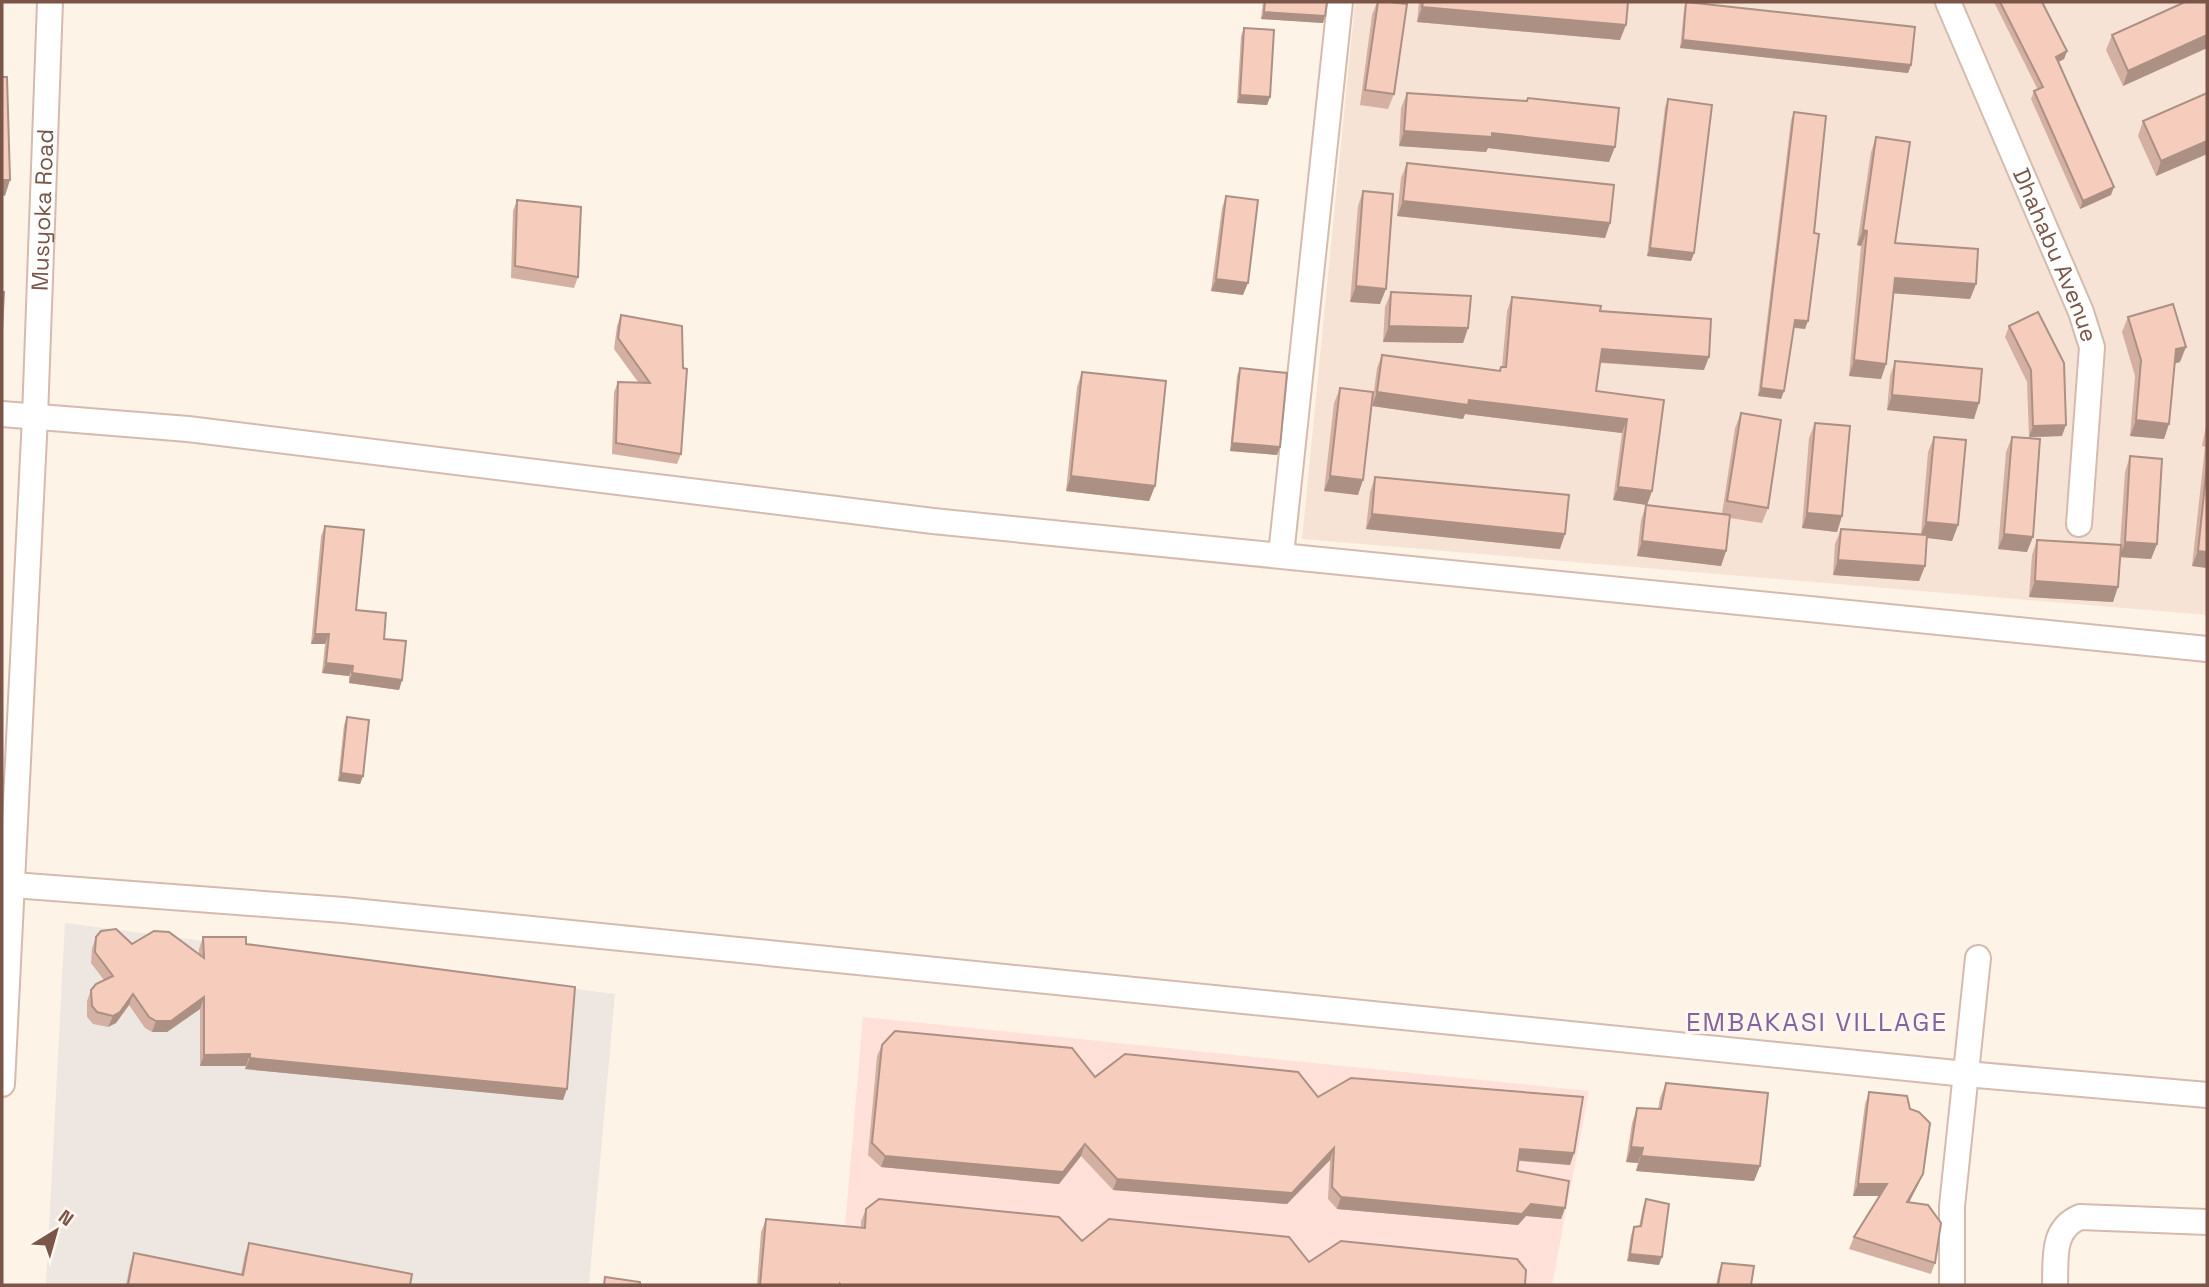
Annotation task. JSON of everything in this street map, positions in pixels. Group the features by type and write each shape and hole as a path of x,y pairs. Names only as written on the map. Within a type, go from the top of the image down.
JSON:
{"street":[{"name":"Musyoka Road","path":"2,1084 35,416 50,2"},
{"path":"1281,555 1340,2"},
{"name":"Dhahabu Avenue","path":"1948,2 2081,312 2092,347 2079,524"},
{"path":"2,414 188,429 933,521 2207,649"},
{"path":"13,885 343,911 1966,1074 2207,1095"},
{"path":"1952,1285 1952,1206 1978,958"},
{"path":"2054,1285 2056,1240 2070,1221 2092,1216 2207,1222"}],"shaded area":[{"path":"1355,2 2207,2 2207,615 1302,539"},
{"path":"65,923 615,994 589,1285 46,1285"},
{"path":"863,1017 1589,1091 1552,1285 840,1285"}],"building":[{"path":"1265,2 1327,2 1325,16 1264,12"},
{"path":"1378,2 1407,4 1394,94 1365,90"},
{"path":"1423,2 1628,2 1626,25 1422,7"},
{"path":"1686,2 1915,27 1911,65 1683,40"},
{"path":"2000,2 2042,2 2067,51 2056,57 2114,187 2083,201 2034,91 2043,87"},
{"path":"2185,2 2207,2 2207,35 2128,71 2112,35"},
{"path":"1244,28 1274,30 1270,97 1240,95"},
{"path":"2,77 7,77 10,180 2,180"},
{"path":"1407,93 1527,101 1528,98 1619,108 1615,147 1492,133 1492,137 1404,131"},
{"path":"2207,93 2207,141 2161,161 2143,121"},
{"path":"1668,99 1712,105 1694,253 1650,248"},
{"path":"1794,112 1826,116 1814,233 1819,234 1808,321 1795,320 1784,391 1761,388"},
{"path":"1876,137 1910,142 1895,243 1978,249 1976,284 1895,278 1886,364 1854,360 1867,231 1863,230"},
{"path":"1407,163 1614,185 1610,223 1403,201"},
{"path":"1363,191 1393,194 1386,289 1356,286"},
{"path":"1226,196 1258,200 1248,283 1216,279"},
{"path":"517,200 581,207 578,277 515,266"},
{"path":"2,292 4,292 2,331"},
{"path":"1391,292 1471,296 1468,328 1389,326"},
{"path":"1512,297 1601,306 1600,311 1711,319 1709,357 1602,349 1596,391 1664,400 1652,491 1618,487 1627,419 1469,400 1468,405 1377,392 1382,355 1500,371 1501,367 1506,367"},
{"path":"2173,304 2186,347 2176,349 2169,424 2136,420 2141,360 2128,317"},
{"path":"2038,312 2064,363 2066,425 2033,426 2031,370 2009,326"},
{"path":"621,315 682,326 683,368 687,369 681,454 616,443 618,382 650,383 618,338"},
{"path":"1895,361 1982,369 1979,403 1892,395"},
{"path":"1240,368 1287,373 1280,447 1232,443"},
{"path":"1082,372 1166,381 1155,486 1071,476"},
{"path":"1340,388 1373,392 1363,480 1330,476"},
{"path":"1741,413 1781,420 1768,508 1727,501"},
{"path":"1815,423 1850,426 1842,516 1807,513"},
{"path":"1934,437 1966,440 1958,525 1926,522"},
{"path":"2012,437 2040,439 2033,537 2004,534"},
{"path":"2130,456 2162,459 2157,544 2125,542"},
{"path":"2207,465 2207,552 2198,551"},
{"path":"1375,477 1569,495 1565,534 1372,514"},
{"path":"1646,505 1730,515 1726,551 1642,541"},
{"path":"325,526 364,530 356,610 386,613 384,639 406,641 402,680 352,673 353,666 326,663 329,634 315,634"},
{"path":"1841,529 1927,535 1925,566 1838,560"},
{"path":"2037,540 2121,545 2118,587 2035,581"},
{"path":"347,717 369,720 363,776 341,773"},
{"path":"116,929 132,944 154,931 169,932 204,958 203,937 246,937 246,944 575,987 567,1089 250,1058 250,1054 204,1055 204,997 171,1021 156,1021 149,1017 133,994 120,1012 113,1016 97,1012 92,1006 91,990 96,984 113,976 95,952 96,937 101,931"},
{"path":"895,1031 1072,1048 1095,1077 1125,1054 1298,1072 1318,1097 1351,1078 1583,1097 1574,1153 1520,1149 1517,1171 1569,1181 1565,1208 1531,1204 1522,1214 1341,1197 1332,1187 1334,1148 1292,1193 1117,1179 1085,1144 1063,1172 885,1156 872,1143 882,1045"},
{"path":"1666,1083 1768,1093 1760,1166 1641,1156 1643,1148 1631,1147 1637,1108 1661,1109"},
{"path":"1869,1092 1907,1096 1910,1109 1919,1112 1930,1123 1923,1174 1907,1202 1928,1205 1941,1223 1935,1263 1854,1237 1887,1184 1858,1184"},
{"path":"879,1199 1059,1217 1082,1241 1109,1219 1289,1237 1309,1262 1341,1241 1517,1259 1526,1270 1525,1285 760,1285 766,1219 865,1228 866,1209"},
{"path":"1646,1199 1669,1204 1662,1257 1630,1254 1634,1227 1641,1226"},
{"path":"249,1243 412,1274 410,1285 128,1285 134,1253 243,1275"},
{"path":"1722,1263 1754,1266 1751,1285 1718,1285"},
{"path":"605,1277 640,1282 640,1285 604,1285"}],"district":[{"name":"EMBAKASI VILLAGE","path":"1817,1022"}]}
